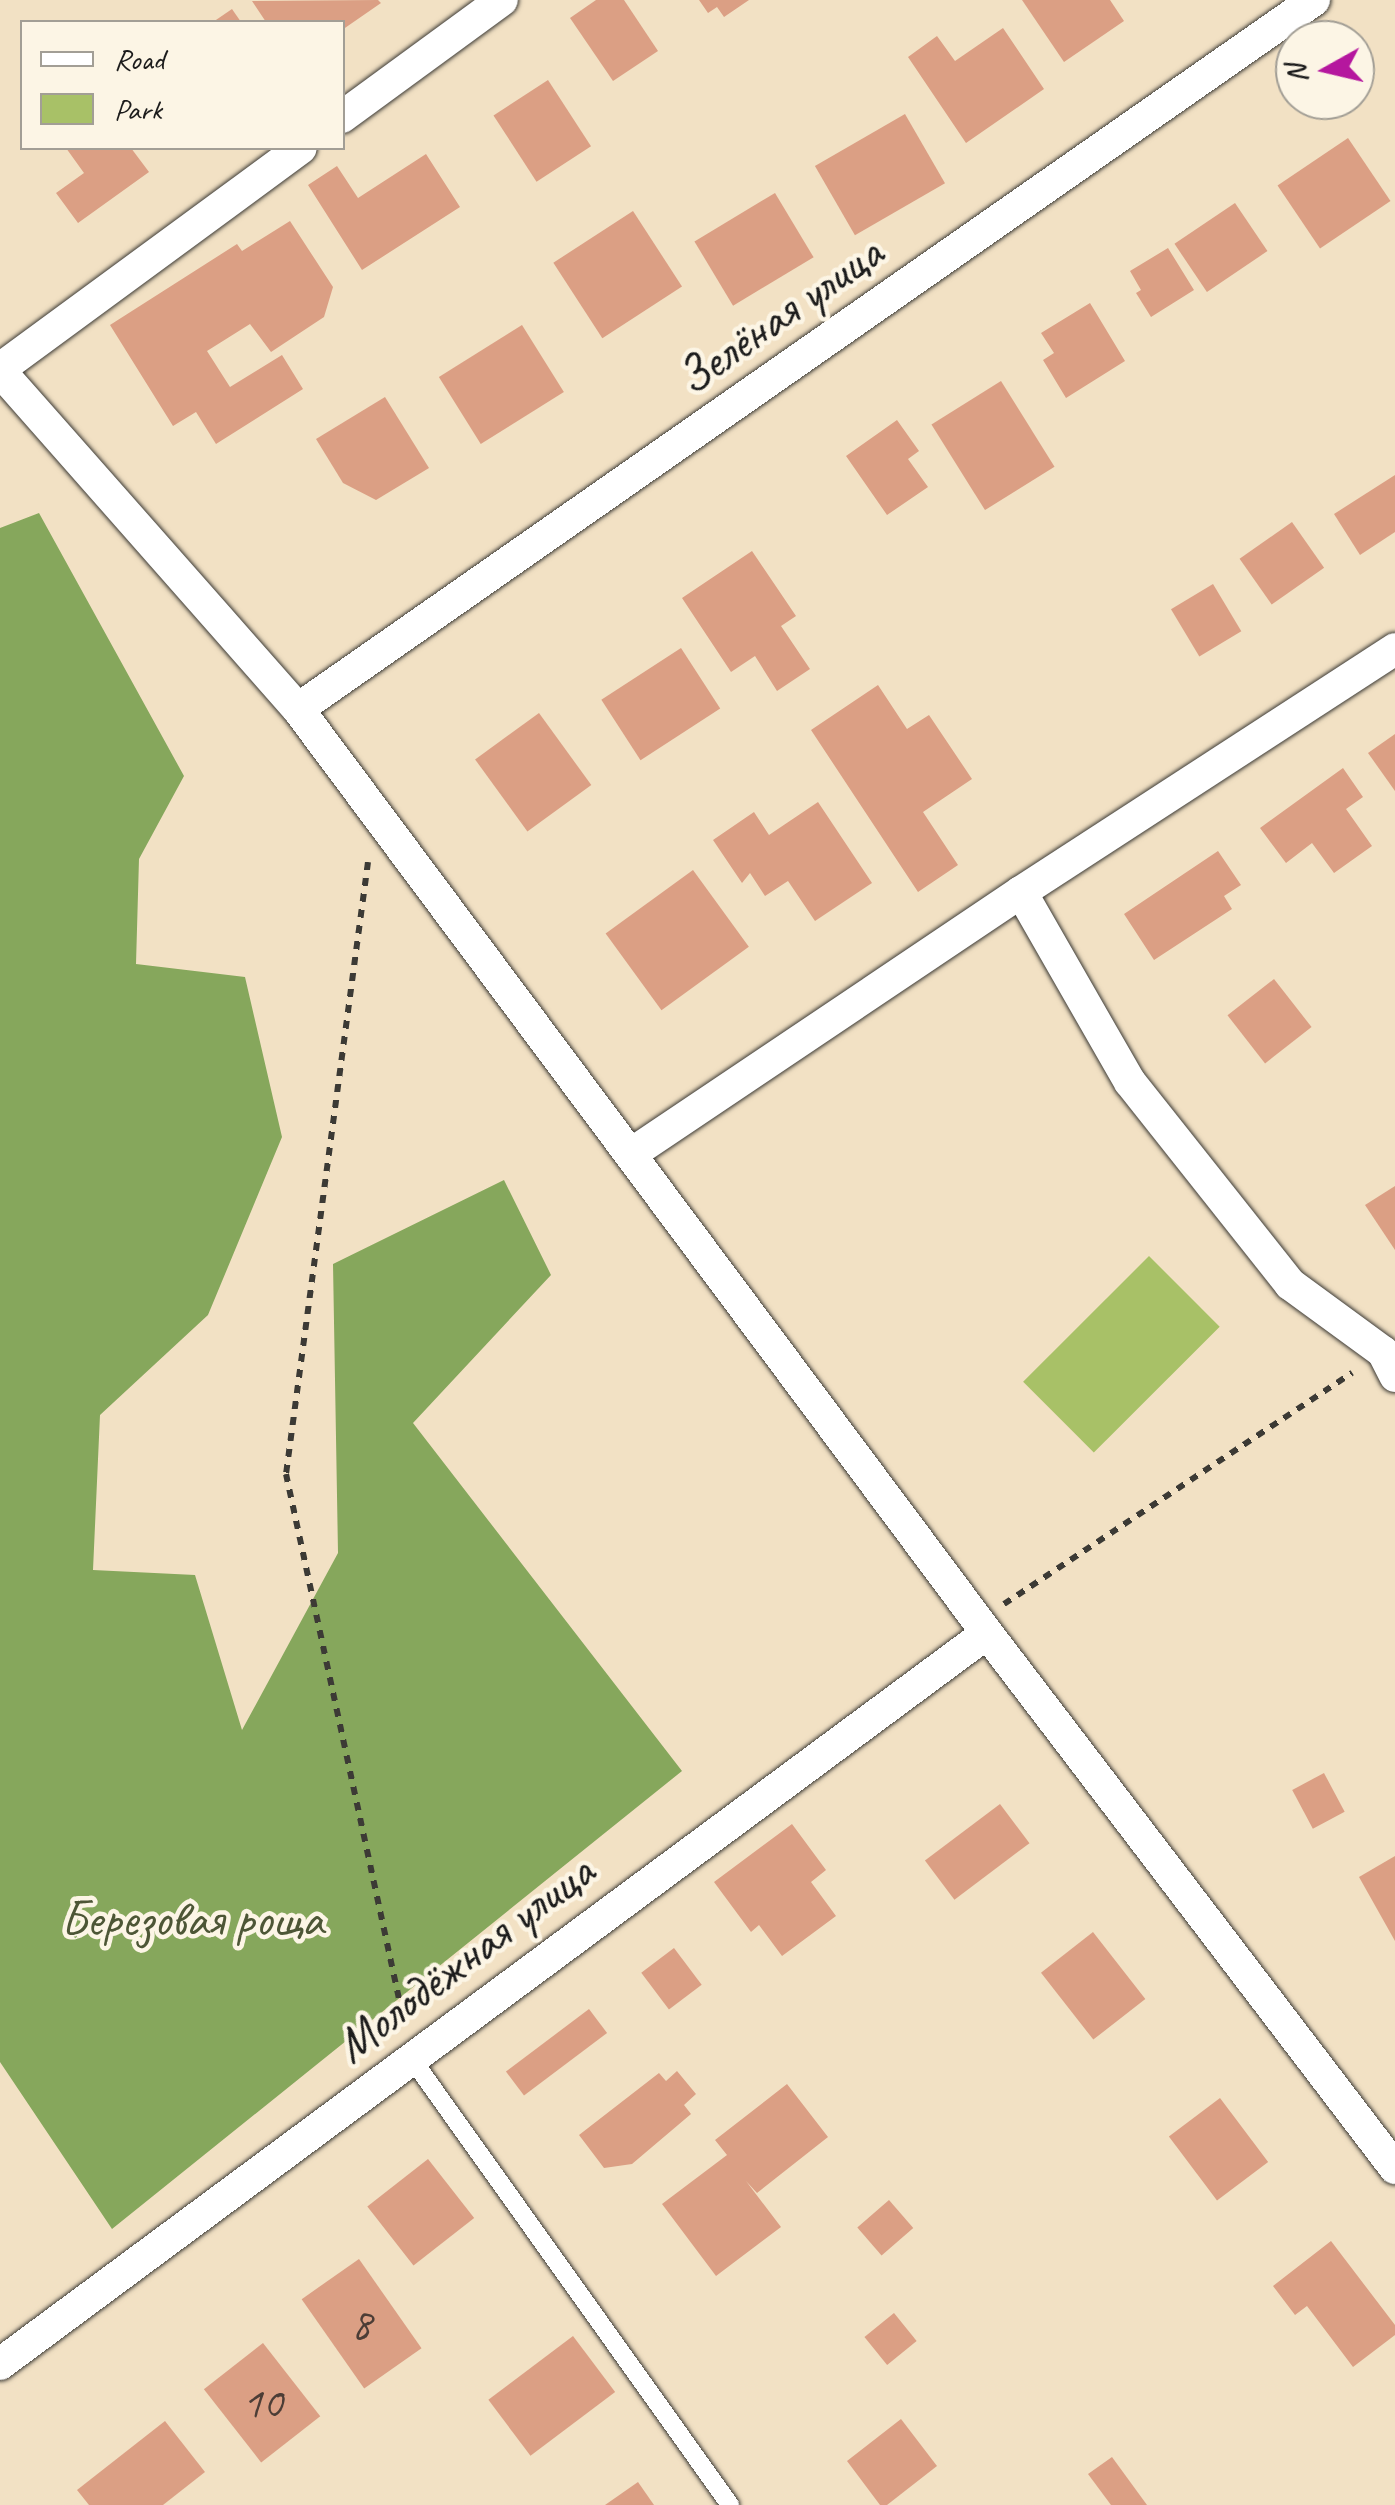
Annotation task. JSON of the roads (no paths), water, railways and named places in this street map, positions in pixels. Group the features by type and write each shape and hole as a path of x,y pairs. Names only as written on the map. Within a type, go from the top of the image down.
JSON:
{"street":[{"path":"345,115 502,0"},
{"name":"Зелёная улица","path":"298,708 1314,0"},
{"path":"299,150 0,370 298,708 983,1627 1395,2168"},
{"path":"631,1154 1021,892 1395,649"},
{"path":"1021,892 1130,1082 1290,1284 1391,1358"},
{"name":"Молодёжная улица","path":"0,2364 412,2059 983,1627"}],"lane":[{"path":"412,2059 730,2505"}],"park label":[{"name":"Березовая роща","path":"192,1919"}]}
